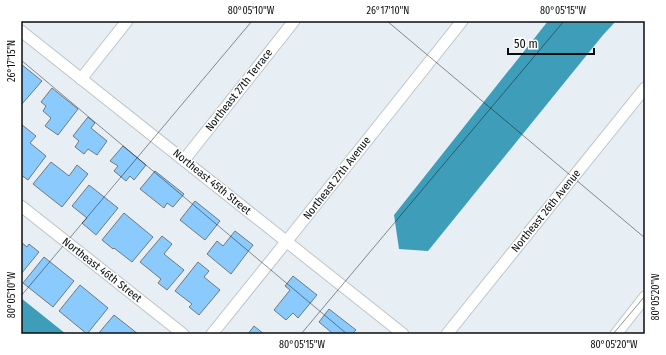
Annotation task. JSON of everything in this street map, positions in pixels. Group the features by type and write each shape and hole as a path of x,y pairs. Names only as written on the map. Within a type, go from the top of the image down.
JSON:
{"street":[{"path":"81,79 127,21"},
{"name":"Northeast 27th Terrace","path":"184,160 294,21"},
{"name":"Northeast 27th Avenue","path":"212,334 462,21"},
{"name":"Northeast 45th Street","path":"21,31 403,334"},
{"name":"Northeast 26th Avenue","path":"447,334 645,88"},
{"name":"Northeast 46th Street","path":"21,206 183,334"},
{"path":"616,334 645,297"}],"water":[{"path":"548,21 616,21 603,35 428,251 399,249 394,215"},
{"path":"21,298 66,334 21,334"}],"building":[{"path":"21,64 42,81 22,104 21,103"},
{"path":"52,88 78,109 58,135 45,126 51,118 43,111 46,106 41,102"},
{"path":"88,117 95,123 91,128 107,141 97,155 88,149 84,154 75,147 79,141 73,136"},
{"path":"21,124 36,136 30,143 46,156 28,180 21,175"},
{"path":"123,146 146,165 134,180 130,176 126,181 114,171 118,166 110,161"},
{"path":"51,162 69,176 77,165 88,174 62,207 33,184"},
{"path":"155,171 184,194 173,207 167,203 164,208 140,189"},
{"path":"89,185 118,208 96,235 82,223 87,218 72,206"},
{"path":"195,201 220,221 205,240 180,220"},
{"path":"124,213 153,237 132,262 102,240"},
{"path":"235,231 253,245 231,274 207,254 217,241 223,246"},
{"path":"162,236 172,244 164,254 184,270 167,290 158,283 161,279 140,262"},
{"path":"21,242 27,247 29,244 39,252 21,274"},
{"path":"44,257 74,281 53,307 23,283"},
{"path":"198,262 209,271 204,277 220,290 199,315 189,307 192,304 175,291"},
{"path":"293,276 317,295 298,318 293,313 286,320 274,310 290,290 285,286"},
{"path":"80,285 108,308 87,334 59,311"},
{"path":"329,309 356,330 352,334 331,334 332,333 319,322"},
{"path":"114,315 138,334 98,334"},
{"path":"254,326 264,334 248,334"}]}
